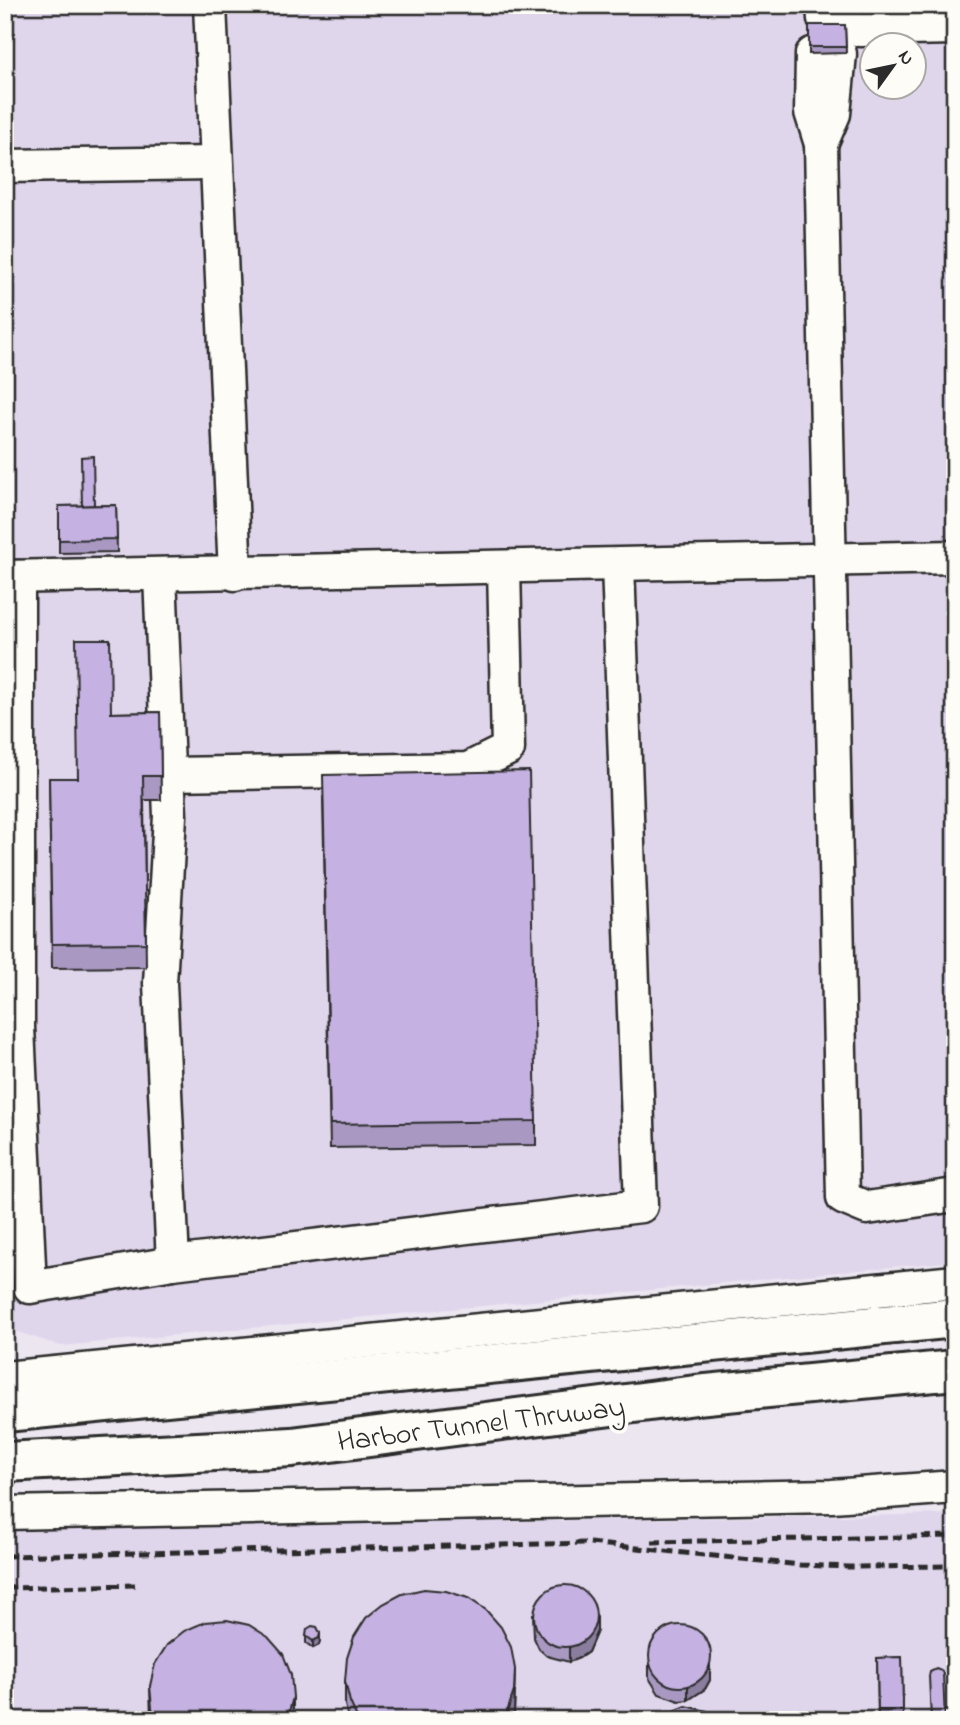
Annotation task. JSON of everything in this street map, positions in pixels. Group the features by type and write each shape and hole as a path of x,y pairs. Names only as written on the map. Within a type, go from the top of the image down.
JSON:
{"highway":[{"name":"Harbor Tunnel Thruway","path":"5,1412 955,1318"},
{"name":"Harbor Tunnel Thruway","path":"5,1462 292,1447 696,1395 955,1370"}],"lane":[{"path":"210,5 234,574"},
{"path":"955,28 825,33 811,112 821,144 843,1094 843,1198 867,1208 955,1195"},
{"path":"5,166 215,163"},
{"path":"618,565 641,1206 173,1263 30,1287 18,1027 12,577 955,557"},
{"path":"168,774 468,769 508,749 504,568"},
{"path":"160,575 170,816 160,984 173,1263"},
{"path":"5,1378 955,1282"},
{"path":"5,1513 832,1496 955,1487"}],"shaded area":[{"path":"5,5 955,5 955,1261 61,1346 5,1328"},
{"path":"955,1514 955,1720 5,1720 5,1530"}],"building":[{"path":"809,25 845,25 846,47 809,47"},
{"path":"93,456 94,505 82,506 81,457"},
{"path":"116,505 117,539 59,540 59,506"},
{"path":"76,639 110,639 111,713 160,712 161,776 143,776 146,943 52,944 49,778 78,778"},
{"path":"529,771 536,1121 330,1124 323,775"},
{"path":"559,1585 571,1585 587,1594 594,1604 594,1628 587,1638 571,1647 559,1647 548,1642 539,1633 534,1622 534,1610 539,1599 548,1590"},
{"path":"424,1589 446,1591 468,1598 486,1610 501,1627 511,1647 515,1669 514,1691 502,1720 358,1720 345,1681 347,1658 354,1637 366,1618 383,1604 402,1594"},
{"path":"227,1620 249,1625 268,1637 283,1654 291,1675 293,1697 287,1720 157,1720 152,1708 150,1686 155,1664 167,1645 184,1631 205,1622"},
{"path":"674,1625 686,1625 702,1634 709,1644 709,1668 702,1678 686,1687 674,1687 663,1682 654,1673 649,1662 649,1650 654,1639 663,1630"},
{"path":"317,1627 320,1633 319,1638 313,1641 306,1636 307,1629"},
{"path":"902,1657 903,1710 878,1710 877,1658"},
{"path":"936,1668 943,1674 945,1720 931,1720 929,1676 930,1671"},
{"path":"947,1675 955,1675 955,1705 948,1705"},
{"path":"686,1706 707,1711 716,1720 667,1720 676,1710"}],"railway":[{"path":"652,1542 955,1536"},
{"path":"5,1556 589,1543 800,1565 955,1566"},
{"path":"5,1588 137,1585"}]}
